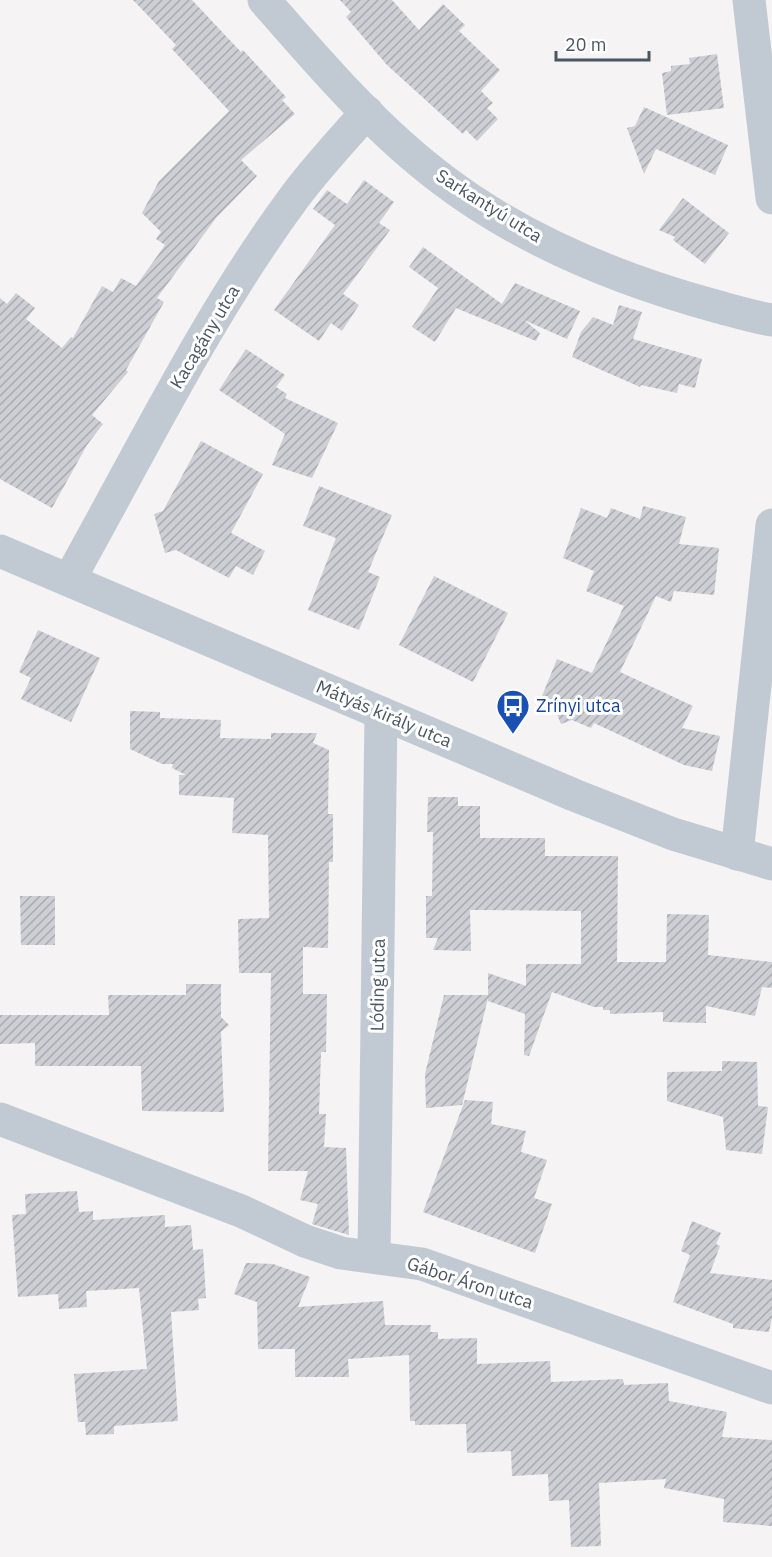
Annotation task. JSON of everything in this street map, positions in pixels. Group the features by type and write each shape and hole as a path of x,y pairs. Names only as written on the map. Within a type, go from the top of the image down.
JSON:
{"street":[{"name":"Sarkantyú utca","path":"264,0 367,112 443,180 542,239 611,271 664,291 772,320"},
{"path":"749,0 772,198"},
{"name":"Kacagány utca","path":"69,580 185,368 234,287 298,193 367,112"},
{"path":"736,854 772,525"},
{"name":"Mátyás király utca","path":"0,551 596,804 673,834 772,864"},
{"name":"Lóding utca","path":"374,1256 381,713"},
{"name":"Gábor Áron utca","path":"0,1119 242,1211 305,1241 341,1253 422,1264 772,1388"}],"building":[{"path":"133,0 192,0 241,52 243,50 286,97 282,100 295,114 241,160 257,176 216,218 157,298 164,302 126,370 128,372 92,415 103,424 87,445 52,508 0,479 0,298 7,304 16,293 35,308 26,319 62,348 71,337 73,338 102,286 113,292 121,278 136,286 165,245 156,239 161,232 142,213 159,181 229,111 172,49 176,45"},
{"path":"340,0 392,0 419,30 443,4 465,25 459,31 500,70 481,91 493,103 487,108 498,119 477,141 466,130 463,134 387,65 346,17 351,12"},
{"path":"717,54 724,108 667,115 662,73 671,71 671,66 690,64 689,58"},
{"path":"644,107 728,145 715,175 656,149 644,174 627,128 635,126"},
{"path":"364,180 394,202 379,223 390,230 343,294 359,305 342,331 331,323 319,341 274,310 335,225 313,209 327,190 347,204"},
{"path":"683,198 729,233 705,264 673,240 675,237 659,230"},
{"path":"423,247 502,304 515,283 580,311 567,339 524,320 540,333 536,341 456,308 435,342 412,327 438,288 409,267"},
{"path":"619,305 642,312 633,339 702,359 695,388 679,384 677,393 641,385 640,387 572,357 581,332 593,317 613,325"},
{"path":"246,349 285,375 276,387 287,394 285,398 338,423 312,478 272,465 285,434 219,390"},
{"path":"201,441 263,474 231,533 265,551 253,575 236,566 229,578 176,550 165,553 154,514 163,511"},
{"path":"319,486 392,515 368,572 380,577 359,630 308,610 336,538 303,526"},
{"path":"643,506 686,517 679,544 719,548 714,595 674,591 671,602 656,596 620,672 693,706 682,728 720,736 712,771 684,765 594,723 591,728 572,720 561,724 557,714 538,706 557,659 592,673 624,606 586,591 594,571 563,558 581,508 607,518 611,508 640,519"},
{"path":"434,576 508,613 473,682 399,645"},
{"path":"38,630 100,658 71,722 21,699 31,678 19,672"},
{"path":"130,711 160,712 160,718 221,720 220,738 271,739 271,733 317,733 313,743 329,750 328,814 333,814 333,862 329,862 328,948 303,947 303,994 327,994 326,1052 321,1052 319,1114 326,1114 324,1147 346,1148 349,1235 312,1224 318,1204 300,1200 308,1171 268,1171 271,973 239,973 238,919 269,918 268,835 232,833 234,798 179,795 179,775 186,775 172,768 173,764 162,764 130,749"},
{"path":"428,797 458,797 458,806 480,806 480,838 545,838 545,856 618,856 617,962 666,962 667,914 709,915 708,955 772,962 772,988 762,987 755,1016 706,1006 706,1023 663,1022 663,1012 610,1014 610,1010 603,1010 603,1007 594,1007 552,992 529,1056 524,1055 525,1014 488,1001 488,998 462,1105 426,1108 425,1074 444,995 488,995 488,973 526,986 526,964 581,964 581,911 470,910 471,951 433,950 438,938 426,938 426,896 432,896 433,832 427,832"},
{"path":"20,896 55,896 55,945 21,945"},
{"path":"186,984 221,984 221,1017 229,1025 221,1032 224,1112 142,1111 141,1066 35,1066 35,1043 0,1044 0,1015 109,1015 108,995 186,995"},
{"path":"722,1061 757,1062 758,1106 768,1107 762,1154 726,1150 723,1117 667,1101 667,1072 722,1071"},
{"path":"465,1100 493,1102 491,1124 526,1131 521,1152 547,1160 534,1198 552,1204 535,1253 423,1212"},
{"path":"77,1191 79,1212 93,1211 93,1220 165,1215 165,1227 191,1225 193,1250 203,1249 206,1298 198,1299 199,1310 171,1312 178,1421 114,1426 114,1434 86,1435 85,1422 78,1422 74,1374 147,1369 139,1288 86,1291 87,1307 59,1309 58,1294 18,1297 12,1215 26,1214 25,1194"},
{"path":"692,1221 721,1233 716,1244 720,1246 710,1273 772,1280 772,1317 769,1332 733,1328 733,1324 673,1302 690,1255 681,1251"},
{"path":"246,1263 273,1264 310,1277 298,1307 383,1301 385,1325 431,1325 430,1332 438,1332 438,1339 477,1338 477,1364 550,1361 551,1382 623,1379 624,1385 668,1383 669,1401 727,1412 722,1437 772,1440 772,1526 723,1522 724,1499 664,1488 666,1479 599,1483 601,1546 571,1547 569,1500 549,1501 548,1474 512,1476 511,1451 467,1453 466,1424 415,1425 415,1421 410,1421 409,1355 348,1359 349,1377 295,1377 295,1349 258,1349 257,1302 234,1294"}],"place":[{"name":"Zrínyi utca","path":"513,735"}]}
